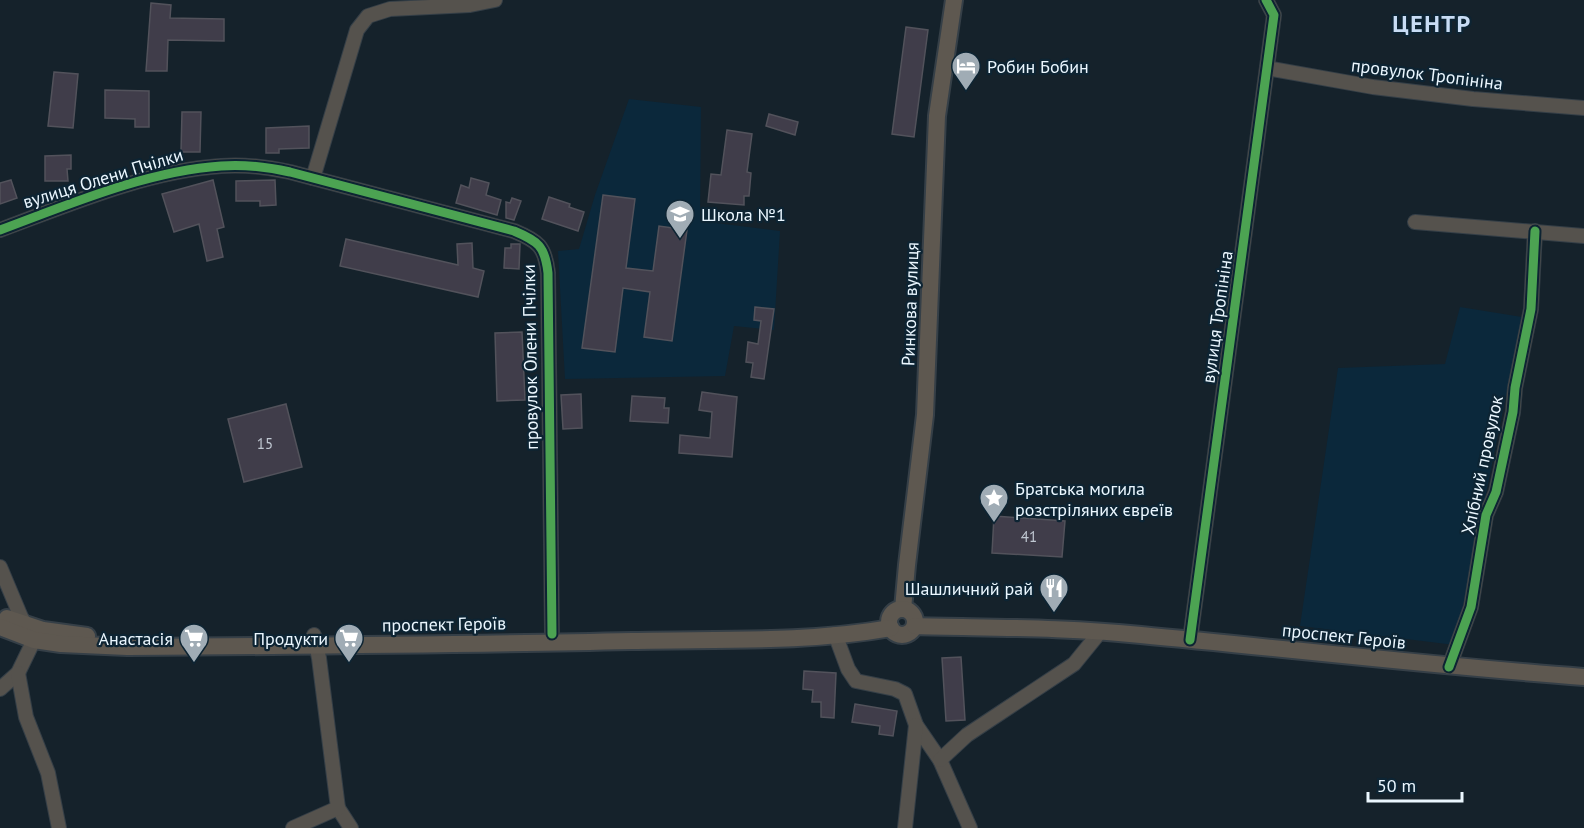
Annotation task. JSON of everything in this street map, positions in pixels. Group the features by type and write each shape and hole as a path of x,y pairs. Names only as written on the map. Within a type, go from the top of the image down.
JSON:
{"main road":[{"name":"Ринкова вулиця","path":"895,618 907,565 925,415 937,116 954,0"},
{"name":"проспект Героїв","path":"0,616 43,630 89,636 558,643 862,633 895,618"},
{"name":"проспект Героїв","path":"895,618 896,633 903,635 915,626 1100,632 1449,667 1584,677"},
{"name":"проспект Героїв","path":"0,627 34,640 61,644 127,647 832,625 895,618"}],"street":[{"path":"313,178 357,30 368,16 390,9 470,5 495,0"},
{"name":"вулиця Тропініна","path":"1190,640 1274,15 1266,0"},
{"name":"провулок Тропініна","path":"1267,68 1373,87 1462,98 1584,108"},
{"name":"вулиця Олени Пчілки","path":"0,230 64,206 187,169 224,165 260,166 313,178"},
{"name":"провулок Олени Пчілки","path":"313,178 514,231 532,239 541,247 546,258 548,283 552,634"},
{"path":"1415,222 1584,236"},
{"name":"Хлібний провулок","path":"1449,667 1471,607 1486,515 1496,492 1513,412 1515,388 1531,309 1535,231"},
{"path":"0,567 25,625 34,640 18,674 0,689"},
{"path":"940,760 967,735 1074,664 1100,632"},
{"path":"835,634 848,669 856,681 895,689 905,694 916,725 940,760 970,828"},
{"path":"315,640 338,808 351,828"},
{"path":"18,674 26,717 48,773 59,828"},
{"path":"905,828 916,725"},
{"path":"293,828 338,808"}],"shaded area":[{"name":"Школа №1","path":"629,99 701,107 700,221 780,231 774,330 734,326 725,376 565,379 558,251 579,249 595,195"},
{"path":"1460,307 1522,317 1455,645 1300,626 1338,368 1445,364"}],"building":[{"path":"151,3 171,5 170,18 224,19 224,41 168,40 167,71 146,71"},
{"path":"906,27 928,30 914,137 892,134"},
{"path":"54,72 78,74 73,128 48,126"},
{"path":"105,90 149,91 149,127 135,127 135,119 105,118"},
{"path":"182,112 201,112 200,152 181,152"},
{"path":"769,114 798,122 795,135 766,126"},
{"path":"309,126 309,148 279,149 279,153 266,153 266,128"},
{"path":"727,130 752,134 747,172 751,173 749,196 744,196 744,205 708,202 711,174 721,175"},
{"path":"71,155 71,169 67,169 68,181 45,181 45,156"},
{"path":"471,178 489,183 486,195 501,200 497,215 456,203 461,185 469,188"},
{"path":"11,180 17,198 0,204 0,183"},
{"path":"213,180 224,227 217,229 223,257 207,261 199,224 174,232 162,194"},
{"path":"275,180 276,205 260,206 260,201 236,201 236,181"},
{"path":"603,195 635,199 626,268 653,271 659,226 687,230 672,341 644,337 650,292 623,288 615,352 582,348"},
{"path":"549,197 570,204 569,207 584,212 578,231 542,219"},
{"path":"512,198 521,201 514,220 506,218 506,202 510,203"},
{"path":"346,239 458,265 457,244 472,243 473,268 484,271 478,297 340,266"},
{"path":"511,244 520,244 519,269 504,268 505,248 511,248"},
{"path":"755,307 774,309 764,379 751,377 753,363 746,362 748,342 758,344 761,321 754,320"},
{"path":"522,332 525,400 497,401 495,333"},
{"path":"702,392 737,397 732,457 679,453 680,435 710,438 712,412 699,410"},
{"path":"581,394 582,428 563,429 561,395"},
{"path":"632,396 665,398 664,408 669,408 668,423 630,421"},
{"path":"286,404 302,467 244,482 228,419"},
{"path":"994,516 1065,521 1062,557 992,553"},
{"path":"961,657 965,720 946,721 942,658"},
{"path":"804,671 836,673 834,718 821,717 821,702 812,702 813,690 803,689"},
{"path":"855,704 897,711 893,736 879,734 880,726 852,722"}],"cycle path":[{"path":"1190,640 1274,15 1266,0"},
{"path":"0,230 109,190 165,174 239,165 290,172 514,231 535,242 545,256 548,273 552,634"},
{"path":"1449,667 1471,607 1486,515 1496,492 1513,412 1515,388 1531,309 1535,231"}],"place":[{"name":"Робин Бобин","path":"966,92"},
{"name":"Школа №1","path":"680,240"},
{"name":"Братська могила розстріляних євреїв","path":"994,524"},
{"name":"Шашличний рай","path":"1054,614"},
{"name":"Анастасія","path":"194,664"},
{"name":"Продукти","path":"349,664"}],"district":[{"name":"ЦЕНТР","path":"1432,23"}]}
